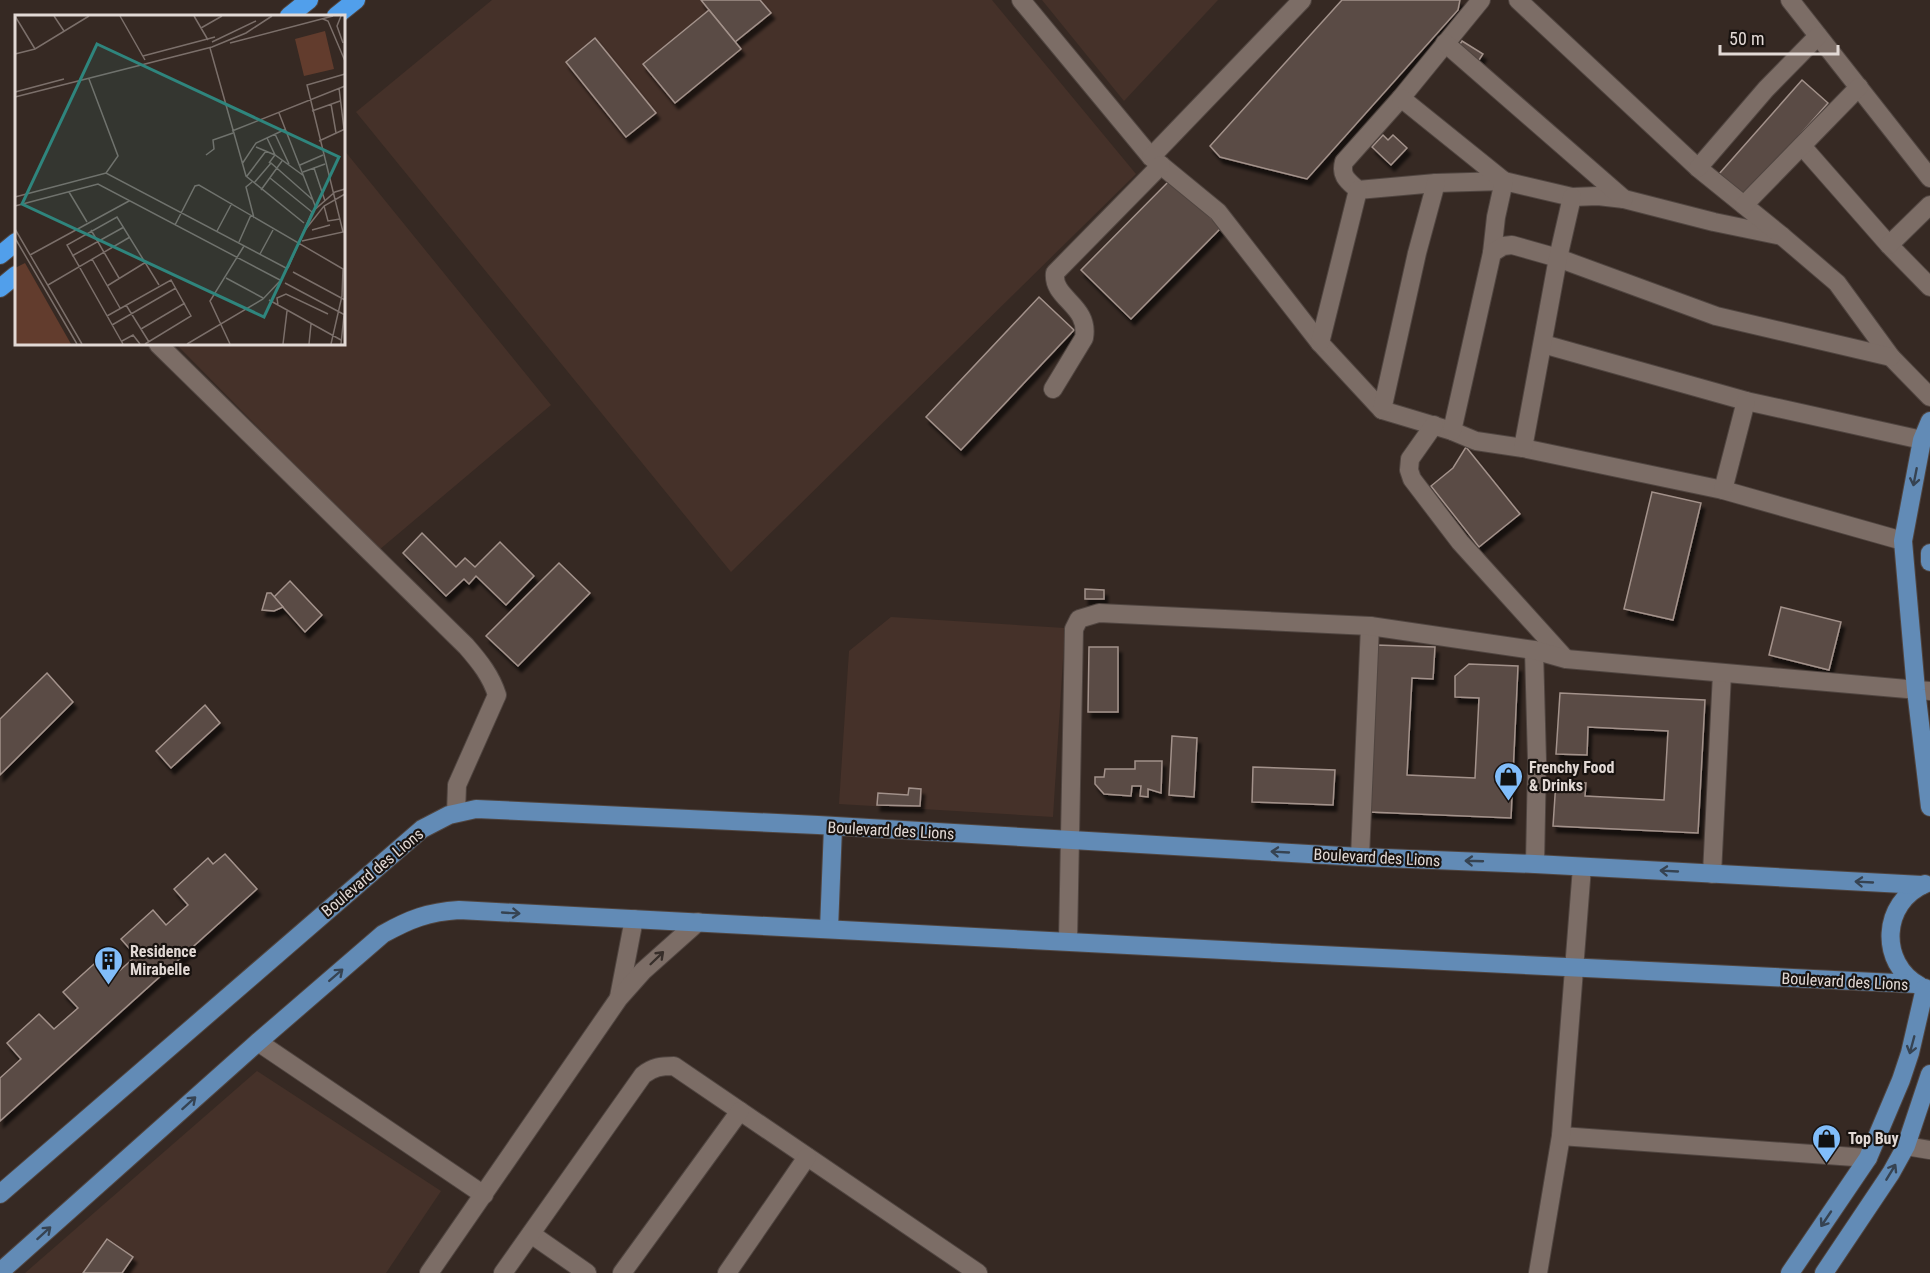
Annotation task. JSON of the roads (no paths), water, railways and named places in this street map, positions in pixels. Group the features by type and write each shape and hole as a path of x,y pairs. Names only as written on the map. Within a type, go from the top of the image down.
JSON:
{"highway":[{"path":"290,15 309,0"},
{"path":"337,15 356,0"},
{"path":"0,255 15,243"},
{"path":"0,288 15,276"}],"main road":[{"path":"1930,421 1922,440 1903,541 1923,691 1930,807"},
{"path":"1930,553 1930,562"},
{"name":"Boulevard des Lions","path":"0,1194 407,841 434,821 476,809 1360,857 1926,884"},
{"path":"829,929 833,827"},
{"path":"1790,1273 1868,1158 1907,1062 1924,987 1908,977 1895,960 1890,927 1904,898 1926,884"},
{"name":"Boulevard des Lions","path":"0,1272 383,934 423,914 459,910 1924,987"},
{"path":"1824,1273 1891,1173 1906,1146 1930,1074"}],"street":[{"path":"1021,0 1156,161 1218,212 1320,343 1382,410 1434,425 1476,441 1523,448 1723,490 1903,541"},
{"path":"1053,389 1084,338 1086,328 1084,319 1058,288 1055,273 1302,0"},
{"path":"1481,0 1401,98 1344,162 1342,170 1345,178 1358,190 1436,183 1504,181 1572,197 1624,198 1714,222 1782,236"},
{"path":"1518,0 1698,168 1837,283 1891,357 1930,397"},
{"path":"1790,0 1930,178"},
{"path":"1698,168 1766,89 1818,36"},
{"path":"1444,43 1624,198"},
{"path":"1744,205 1859,87"},
{"path":"1401,98 1504,181"},
{"path":"1802,146 1889,246 1930,287"},
{"path":"1452,431 1492,253 1496,218 1504,181"},
{"path":"1382,410 1417,253 1436,183"},
{"path":"1320,343 1358,190"},
{"path":"1523,448 1558,258 1572,197"},
{"path":"1889,246 1930,205"},
{"path":"1492,253 1503,246 1512,245 1558,258 1716,316 1891,357"},
{"path":"1543,344 1746,401 1922,440"},
{"path":"159,345 466,646 488,673 498,695 457,785 456,813"},
{"path":"1723,490 1746,401"},
{"path":"1434,425 1410,459 1409,470 1412,479 1460,542 1566,659"},
{"path":"1068,942 1074,629 1079,619 1099,613 1370,626 1534,650 1566,659 1923,691"},
{"path":"1360,857 1370,626"},
{"path":"1534,650 1537,761 1535,864"},
{"path":"1712,874 1722,674"},
{"path":"1538,1273 1561,1136 1582,867"},
{"path":"618,998 634,919"},
{"path":"429,1273 618,998 650,965 698,922"},
{"path":"258,1042 484,1195"},
{"path":"503,1273 643,1075 661,1066 674,1066 978,1273"},
{"path":"622,1273 740,1111"},
{"path":"1561,1136 1868,1158"},
{"path":"1906,1146 1930,1150"},
{"path":"727,1273 807,1157"},
{"path":"531,1234 587,1273"}],"place":[{"name":"Frenchy Food & Drinks","path":"1508,802"},
{"name":"Residence Mirabelle","path":"109,986"},
{"name":"Top Buy","path":"1827,1164"}]}
